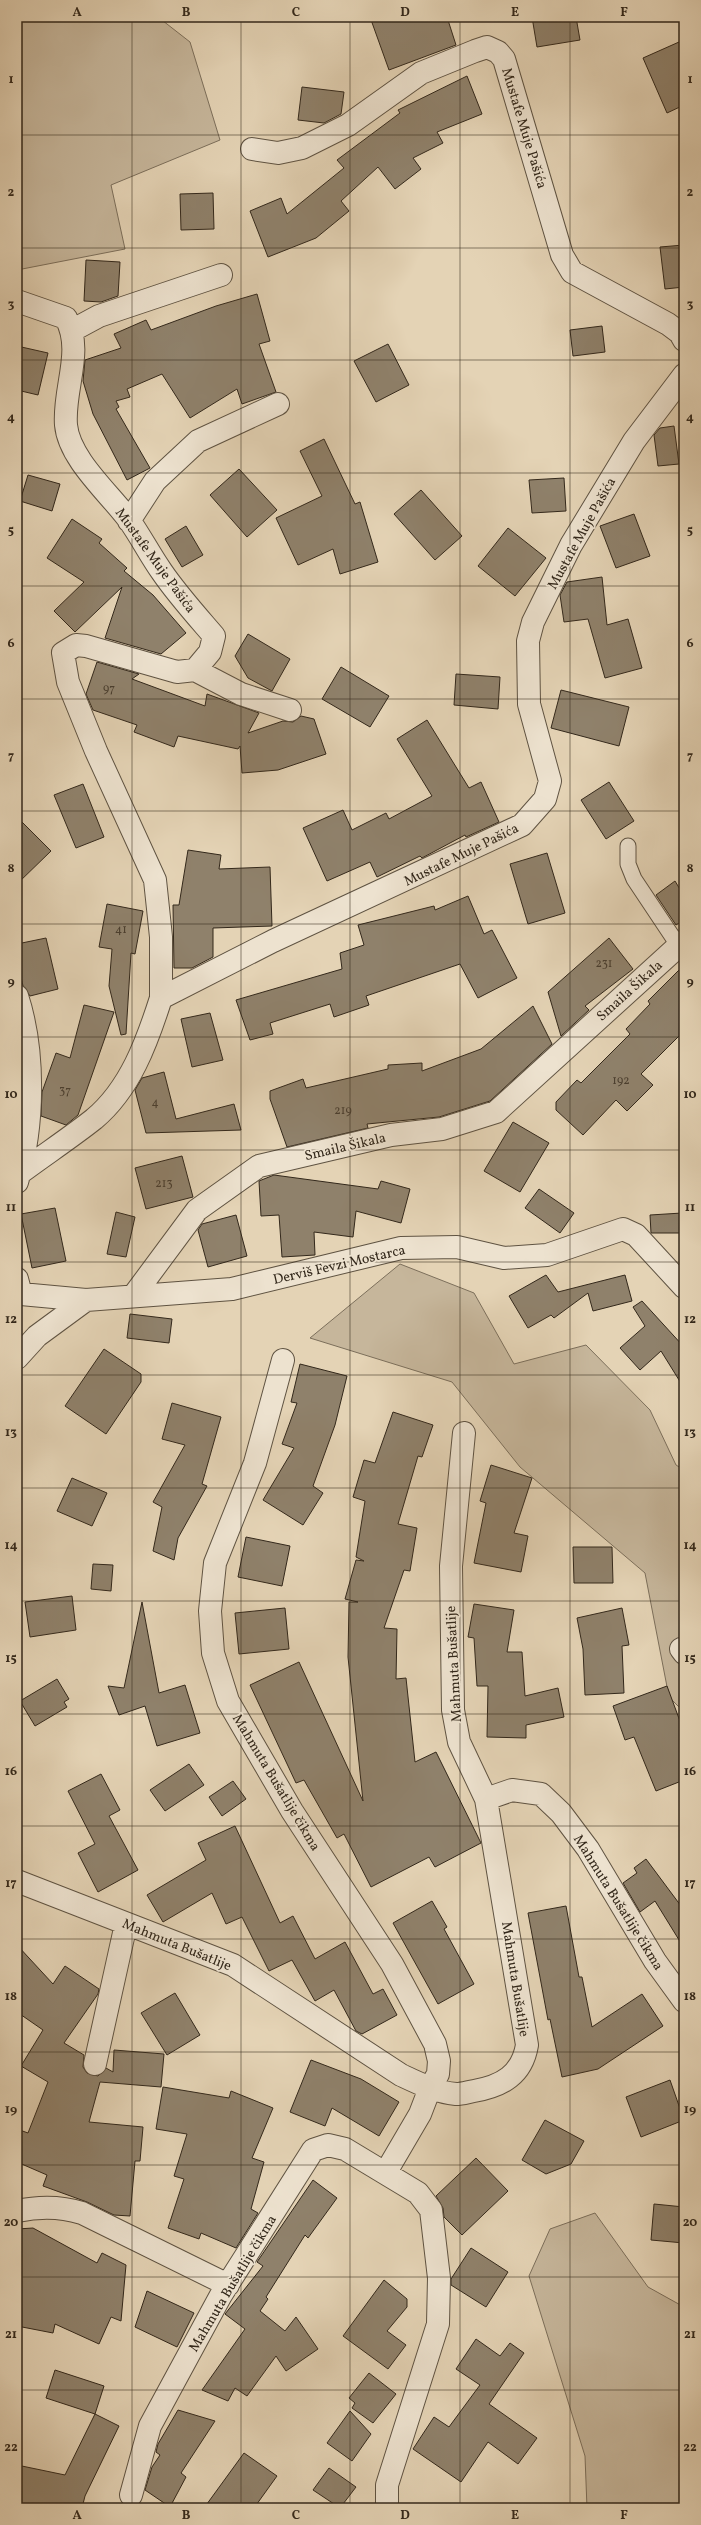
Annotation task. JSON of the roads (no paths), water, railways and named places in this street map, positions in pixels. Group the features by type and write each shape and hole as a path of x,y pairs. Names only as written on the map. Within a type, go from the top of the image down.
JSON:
{"street":[{"name":"Mustafe Muje Pašića","path":"252,149 278,153 302,148 348,125 421,73 487,47 498,52 504,59 562,255 572,272 668,324 680,333 684,340"},
{"path":"17,301 66,318 73,330 99,316 221,275"},
{"name":"Mustafe Muje Pašića","path":"73,330 74,345 66,426 75,450 89,474 129,520 162,572 214,636 210,652 196,670"},
{"name":"Mustafe Muje Pašića","path":"161,998 273,941 522,825 545,799 550,781 529,704 528,641 533,622 571,545 630,448 684,375"},
{"path":"129,520 155,481 198,441 278,404"},
{"path":"18,1178 95,1118 117,1093 138,1062 161,998 161,937 155,880 96,751 68,682 63,653 76,645 86,646 177,672 196,670 240,694 290,710"},
{"name":"Smaila Šikala","path":"134,1295 197,1210 259,1166 391,1135 442,1129 496,1112 681,943"},
{"path":"18,1178 32,1090 19,1006"},
{"name":"Derviš Fevzi Mostarca","path":"134,1295 232,1289 401,1248 457,1247 504,1258 547,1255 623,1229 636,1235 684,1287"},
{"path":"18,1289 86,1300 134,1295"},
{"path":"17,1358 37,1336 86,1300"},
{"name":"Mahmuta Bušatlije čikma","path":"283,1360 255,1464 215,1563 210,1612 213,1653 228,1701 292,1811 392,1964 435,2044 439,2061 438,2074 430,2088 420,2114 386,2172"},
{"name":"Mahmuta Bušatlije","path":"17,1882 233,1965 401,2075 430,2088 457,2094 490,2088 503,2082 524,2060 527,2045 486,1799 459,1742 453,1710 450,1566 464,1433"},
{"name":"Mahmuta Bušatlije čikma","path":"486,1799 512,1790 541,1794 561,1814 588,1849 655,1961 684,2001"},
{"path":"95,2064 126,1924"},
{"name":"Mahmuta Bušatlije čikma","path":"131,2495 150,2426 228,2284 313,2150 328,2145 345,2149 418,2192 431,2210 439,2278 438,2324 387,2485 387,2508"},
{"path":"17,2211 37,2207 67,2208 82,2213 228,2284"}],"lane":[{"path":"628,846 628,864 634,879 681,943"}]}
